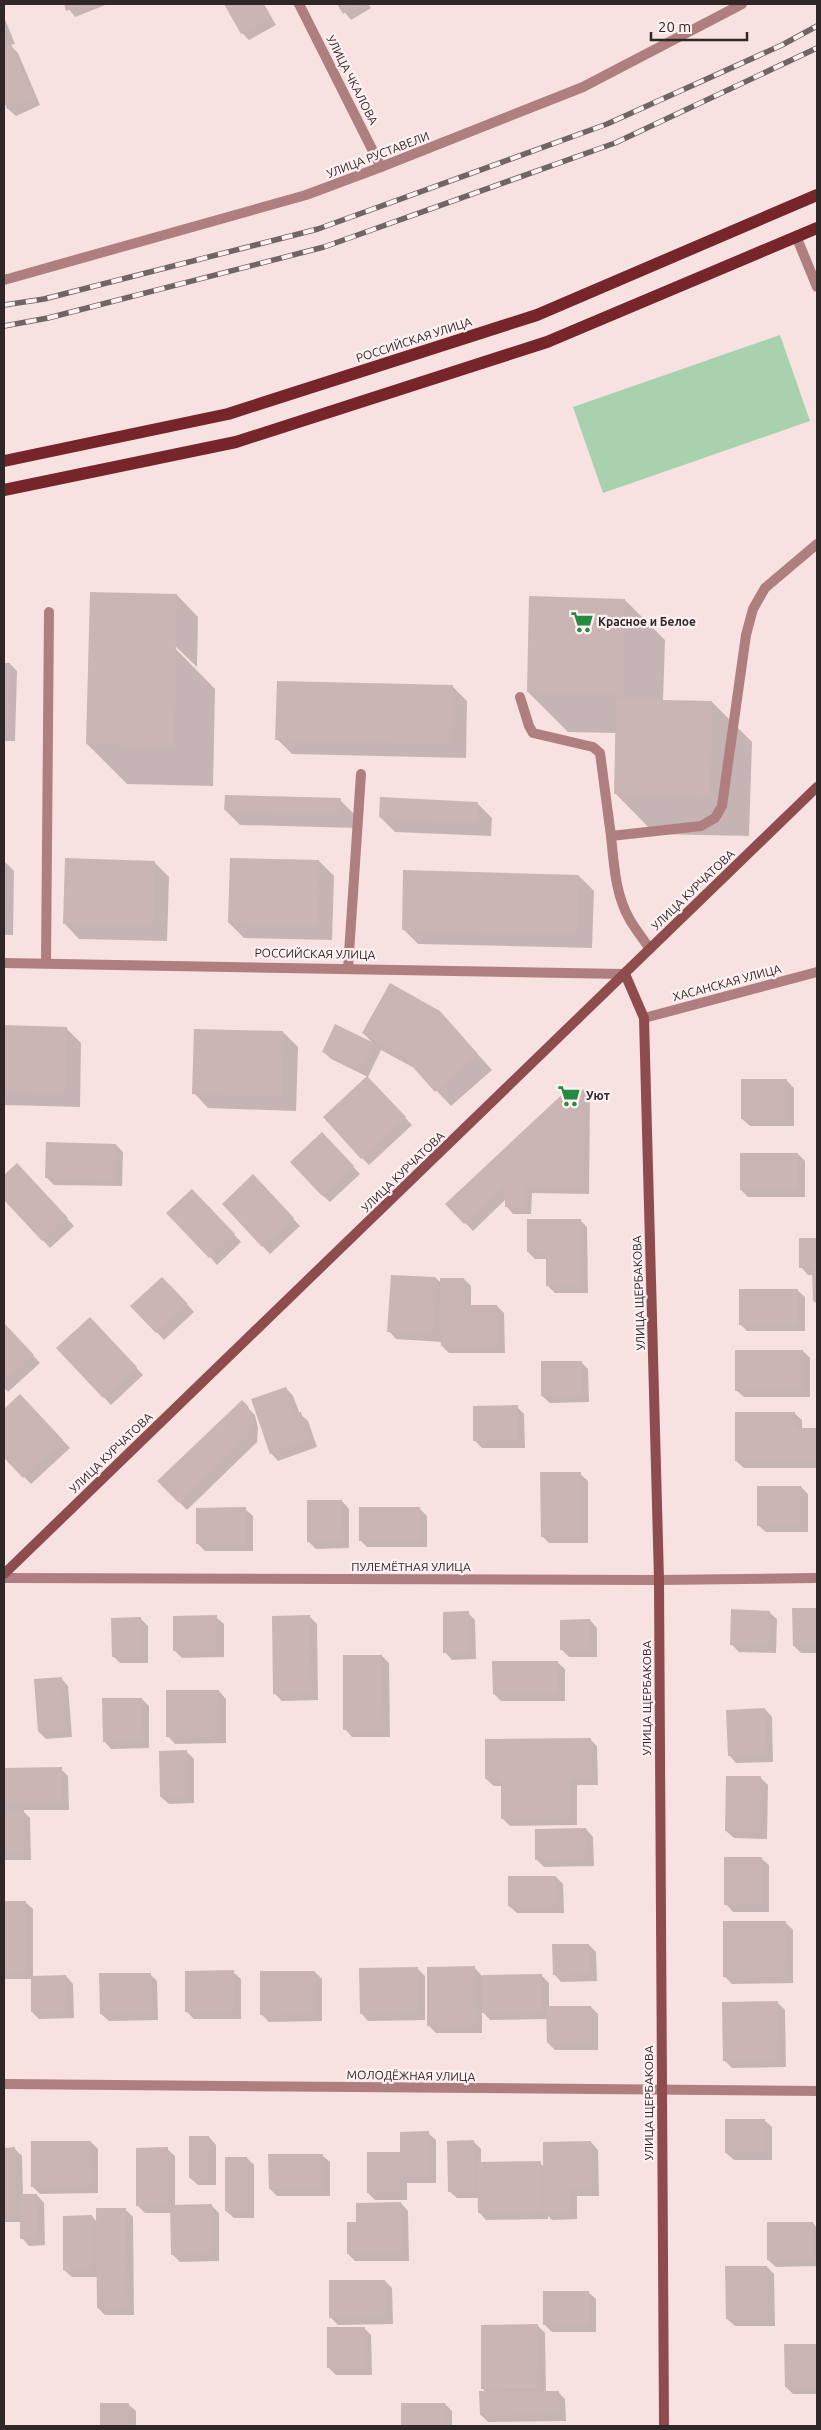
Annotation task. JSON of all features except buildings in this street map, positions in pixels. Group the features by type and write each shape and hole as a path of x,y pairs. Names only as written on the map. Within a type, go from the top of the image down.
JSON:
{"main road":[{"name":"РОССИЙСКАЯ УЛИЦА","path":"4,461 228,414 537,315 817,195"},
{"path":"4,490 236,442 547,342 817,228"}],"street":[{"name":"УЛИЦА ЧКАЛОВА","path":"299,4 381,167"},
{"name":"УЛИЦА РУСТАВЕЛИ","path":"4,280 306,195 381,167 583,87 742,4"},
{"path":"796,236 817,287"},
{"path":"611,836 702,826 715,818 722,806 746,635 753,609 765,588 817,544"},
{"path":"46,963 49,612"},
{"path":"520,697 528,726 533,733 593,747 600,753 614,873 621,898 630,919 650,949"},
{"path":"348,968 361,774"},
{"name":"УЛИЦА КУРЧАТОВА","path":"4,1574 817,787"},
{"name":"РОССИЙСКАЯ УЛИЦА","path":"4,962 625,974"},
{"name":"ХАСАНСКАЯ УЛИЦА","path":"644,1018 817,972"},
{"name":"УЛИЦА ЩЕРБАКОВА","path":"625,974 644,1018 659,1580 664,2426"},
{"name":"ПУЛЕМЁТНАЯ УЛИЦА","path":"4,1578 659,1580 817,1578"},
{"name":"МОЛОДЁЖНАЯ УЛИЦА","path":"4,2084 817,2091"}],"green space":[{"path":"780,335 810,421 603,493 573,407"}],"railway":[{"path":"4,305 44,299 318,229 607,124 782,45 817,26"},
{"path":"4,326 48,318 324,247 615,143 817,48"}],"place":[{"name":"Красное и Белое","path":"582,622"},
{"name":"Уют","path":"569,1096"}]}
